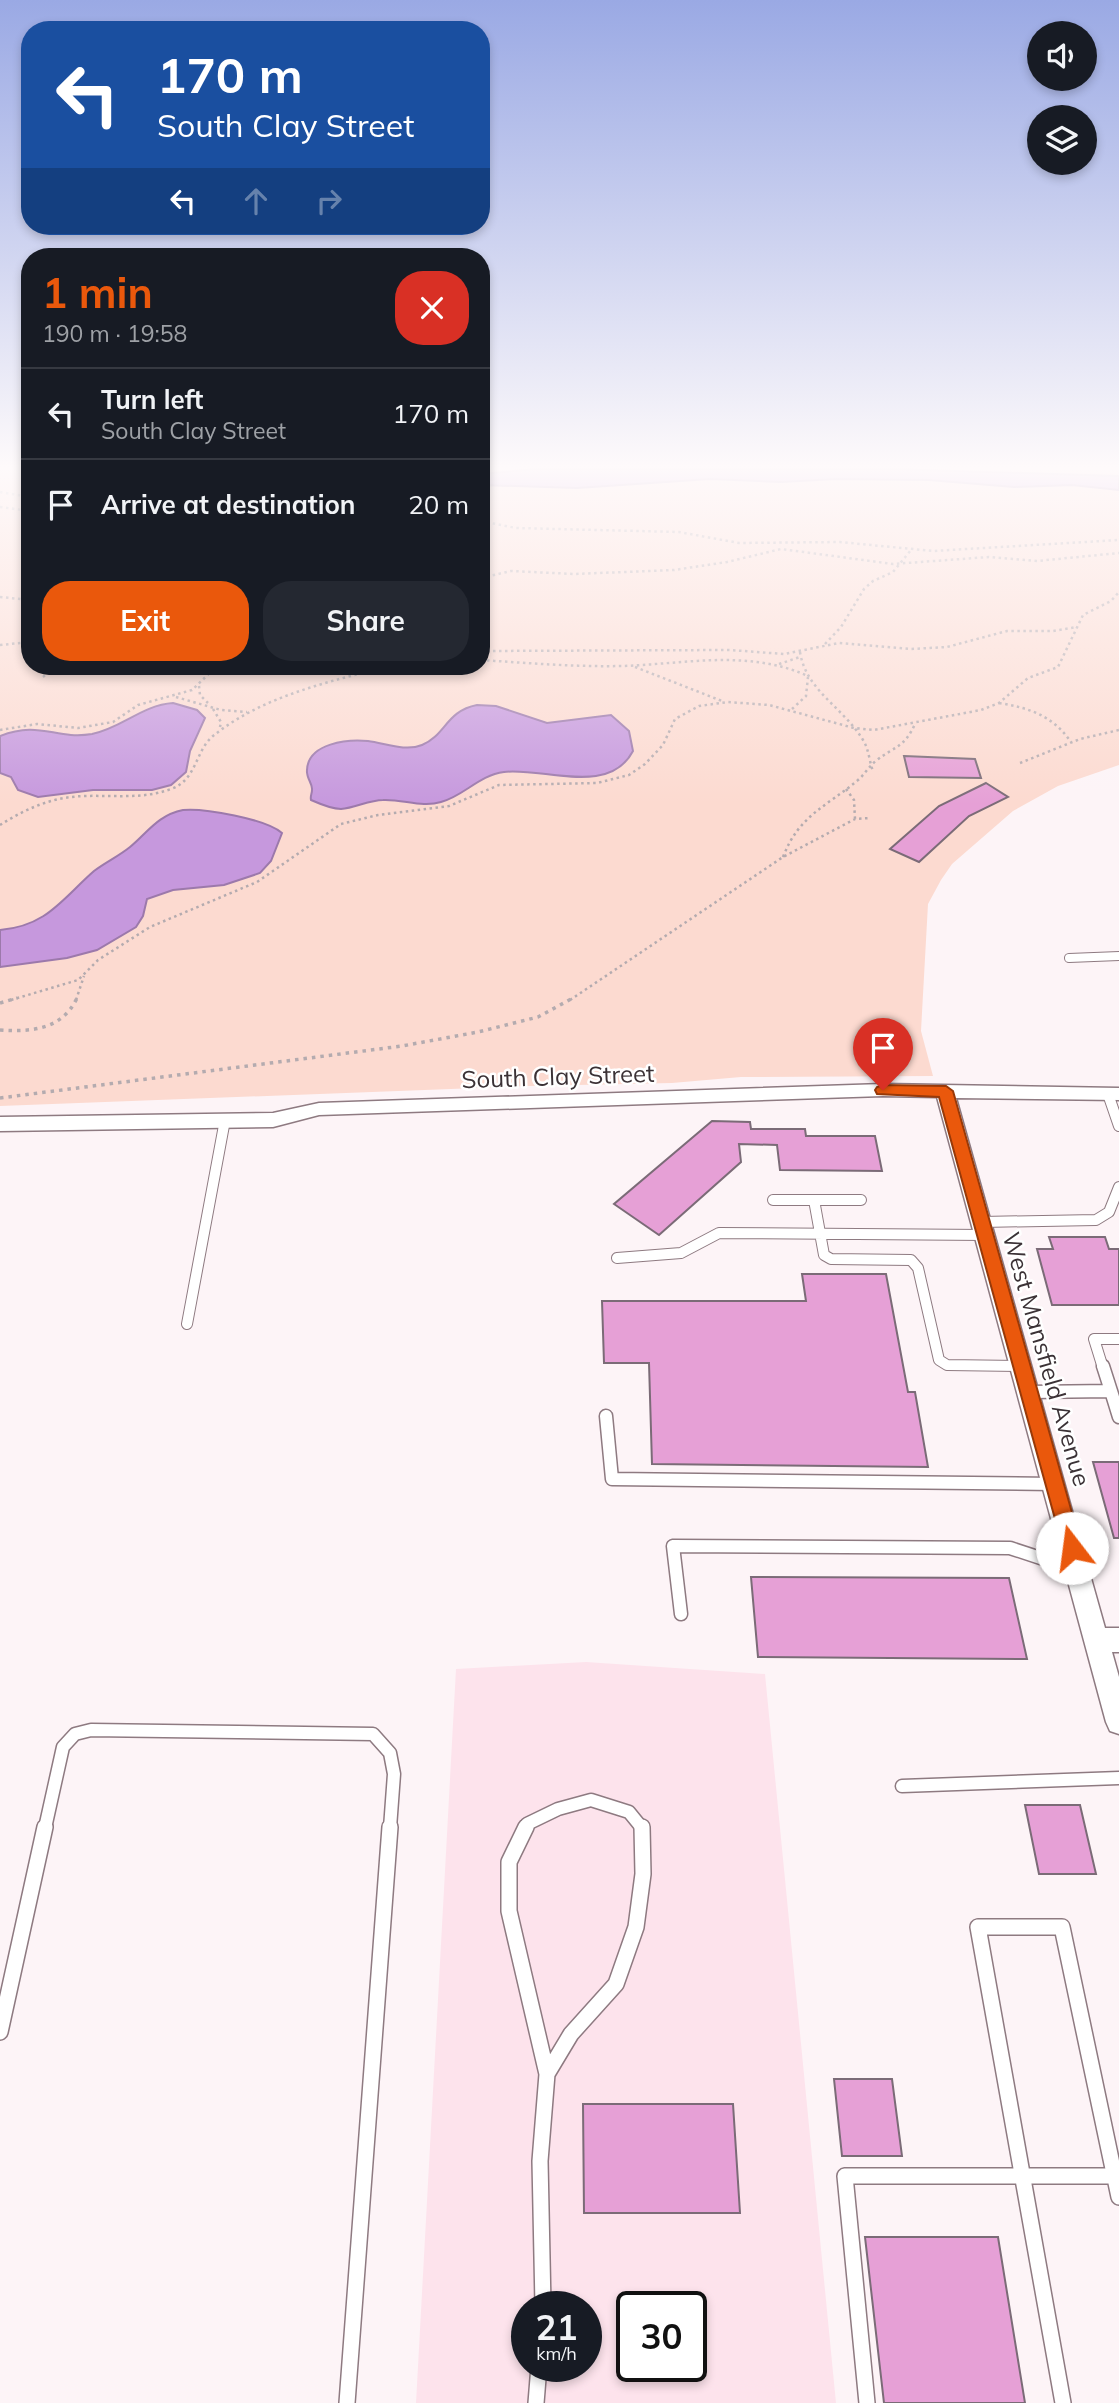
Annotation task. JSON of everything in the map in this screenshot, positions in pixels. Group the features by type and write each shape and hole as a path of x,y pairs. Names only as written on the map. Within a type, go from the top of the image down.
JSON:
{"street":[{"name":"South Clay Street","path":"0,1124 272,1119 331,1108 883,1090 1113,1094"},
{"name":"West Mansfield Avenue","path":"946,1091 1078,1570 1108,1640 1119,1722"}],"lane":[{"path":"1069,958 1119,956"},
{"path":"1113,1094 1119,1126"},
{"path":"187,1324 225,1120"},
{"path":"617,1258 681,1253 719,1233 820,1234 984,1229 1096,1220 1109,1212 1119,1187"},
{"path":"773,1200 861,1200"},
{"path":"814,1200 824,1255 831,1259 911,1260 918,1268 939,1360 947,1365 1022,1366"},
{"path":"1119,1339 1094,1339 1119,1417"},
{"path":"1029,1392 1111,1391"},
{"path":"606,1416 612,1479 1055,1484"},
{"path":"681,1614 673,1546 1010,1548 1078,1570"},
{"path":"0,2032 63,1747 75,1734 91,1730 373,1734 390,1754 394,1774 346,2403"},
{"path":"902,1786 1119,1778"},
{"path":"543,2291 540,2161 547,2074 509,1911 509,1863 527,1824 558,1810 591,1800 629,1812 642,1825 643,1874 636,1927 616,1984 571,2034 547,2074"},
{"path":"1063,2403 978,1927 1062,1927 1117,2176 1119,2197"},
{"path":"867,2403 845,2176 1117,2176"},
{"path":"536,2403 538,2382"}],"path":[{"path":"824,644 841,627 864,589 873,581"},
{"path":"0,1030 31,1030 64,1019 75,1007 84,976 98,960 167,919 257,883 317,838 341,824 370,817 449,806 499,785 584,784 618,779 645,764 663,746 670,725 681,714 699,706 728,702 754,703 792,709 853,728 874,730 970,713 999,703 1028,678 1058,667 1083,615 1111,601 1119,592"},
{"path":"0,597 21,599"},
{"path":"490,651 730,650 778,654 800,652 824,644 849,643 902,649 940,648 1007,631 1053,631 1077,627"},
{"path":"0,645 21,643"},
{"path":"800,652 808,676 865,744 873,771"},
{"path":"777,664 800,657"},
{"path":"490,660 629,666 731,660 777,664 808,676"},
{"path":"629,666 728,702"},
{"path":"0,730 37,724 69,729 113,722 144,702 176,696 199,685 208,675"},
{"path":"0,825 22,812 64,799 148,794 173,789 192,774 205,746 220,729 249,712 322,683 354,675"},
{"path":"792,709 804,700 809,689 808,676"},
{"path":"199,685 200,695 221,722 220,729"},
{"path":"176,696 229,712 249,712"},
{"path":"999,703 1020,706 1047,716 1071,742"},
{"path":"783,857 797,826 846,789 871,766 904,746 915,724"},
{"path":"1020,763 1071,742 1119,730"},
{"path":"846,789 854,800 855,819"},
{"path":"0,1098 402,1046 529,1019 571,999 783,857 855,819 870,818"},
{"path":"0,1003 84,976"}],"shaded area":[{"path":"0,581 21,581 21,675 490,675 490,581 1119,581 1119,765 1058,786 1013,811 952,864 928,904 921,1031 933,1076 741,1077 672,1083 0,1106"},
{"path":"173,703 197,710 205,718 190,751 186,772 171,785 152,790 93,790 38,797 18,790 11,777 0,773 0,736 26,730 68,735 92,734 151,708"},
{"path":"477,705 496,706 547,723 611,715 629,731 633,751 622,765 608,773 592,777 574,777 504,772 487,777 457,795 434,804 383,800 341,809 311,800 312,788 307,770 309,761 321,748 340,742 360,741 415,747 430,741 459,712"},
{"path":"183,810 234,816 274,828 282,833 271,861 260,873 224,885 173,890 147,899 143,916 136,927 97,950 67,958 0,967 0,930 30,923 42,917 94,871 130,847 160,820"},
{"path":"586,1662 765,1674 836,2403 416,2403 456,1669"}],"building":[{"path":"904,756 975,759 981,778 909,777"},
{"path":"986,783 1008,797 969,816 919,862 890,849 939,806"},
{"path":"712,1121 750,1122 751,1129 805,1129 806,1136 875,1136 882,1171 780,1170 777,1145 739,1144 741,1162 659,1235 614,1204"},
{"path":"1049,1237 1105,1237 1109,1249 1119,1249 1119,1305 1052,1305 1037,1249 1053,1249"},
{"path":"802,1274 886,1274 908,1392 915,1392 928,1467 652,1464 649,1363 604,1363 602,1301 806,1301"},
{"path":"1093,1462 1119,1462 1119,1538 1114,1538"},
{"path":"751,1577 1009,1578 1027,1659 758,1657"},
{"path":"1025,1805 1080,1805 1096,1874 1039,1874"},
{"path":"834,2079 892,2079 902,2156 842,2156"},
{"path":"583,2104 733,2104 740,2213 584,2213"},
{"path":"865,2237 998,2237 1025,2403 884,2403"}],"route":[{"path":"883,1090 946,1091 1072,1548"}]}
